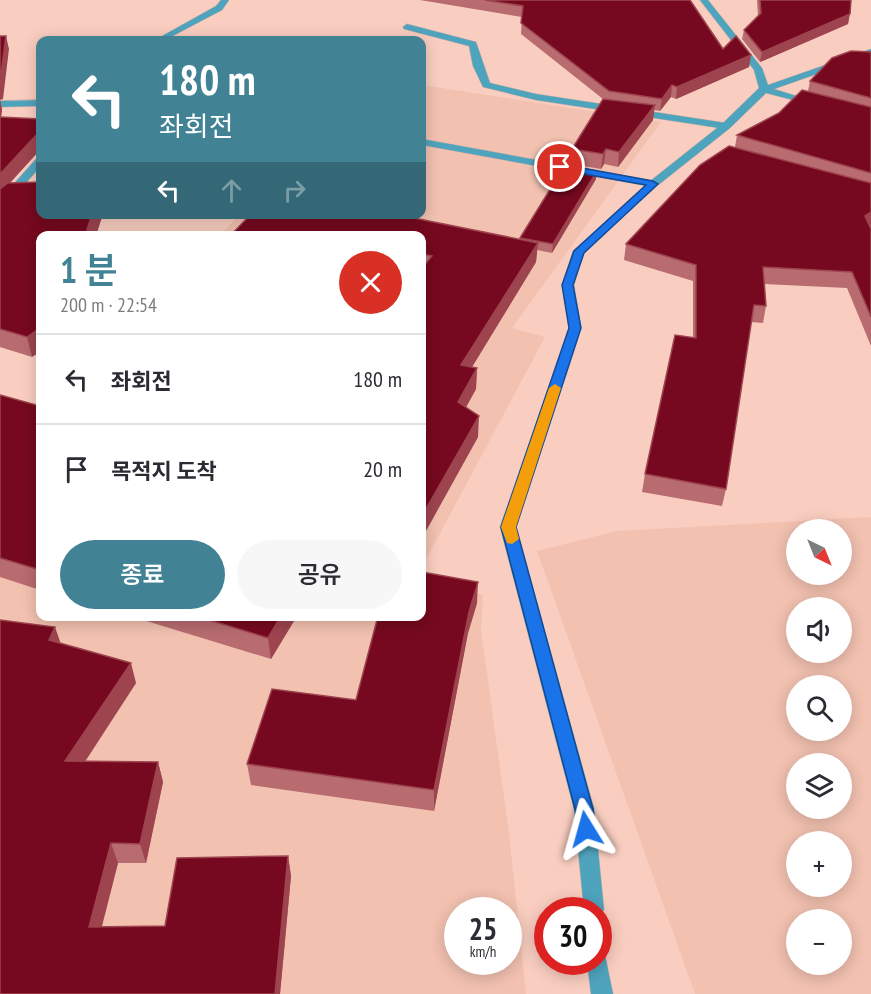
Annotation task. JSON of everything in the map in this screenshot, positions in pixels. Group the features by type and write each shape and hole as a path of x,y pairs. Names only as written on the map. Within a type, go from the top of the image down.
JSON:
{"street":[{"path":"166,36 219,8 225,0"},
{"path":"704,0 759,70 764,89"},
{"path":"407,27 473,44 478,66 486,85 536,97 726,126"},
{"path":"593,897 584,809 508,527 575,328 567,285 579,251 653,184 703,150 764,89 871,52"},
{"path":"764,89 821,106"},
{"path":"0,104 36,103"},
{"path":"426,143 653,184"},
{"path":"0,206 36,166"},
{"path":"600,975 602,994"}],"shaded area":[{"path":"426,86 661,122 512,328 545,337 426,560 426,231 224,231 235,219 297,222 300,219 426,219"},
{"path":"36,453 36,621 426,621 426,583 483,595 481,630 516,897 444,897 444,975 522,975 522,956 526,994 0,994 0,488"},
{"path":"871,517 871,994 695,994 537,551 617,531 786,522 786,585 852,585 852,519 835,519"}],"building":[{"path":"485,0 690,0 723,49 736,36 751,55 677,87 672,85 662,99 609,91 521,23 523,6"},
{"path":"760,0 851,0 850,14 762,52 744,30 761,13"},
{"path":"0,36 6,36 0,82"},
{"path":"851,51 871,52 871,98 810,81 832,58"},
{"path":"802,90 871,107 871,173 737,135 779,113"},
{"path":"603,99 655,105 619,152 606,149 603,154 572,149"},
{"path":"0,117 36,119 36,135 0,174"},
{"path":"729,146 871,183 871,212 865,216 871,229 871,317 852,272 763,267 766,306 754,305 726,489 645,474 675,335 696,338 696,265 626,244 700,165"},
{"path":"565,165 597,171 553,244 520,238"},
{"path":"36,182 36,219 90,219 87,231 36,231 36,331 27,337 0,329 0,189 8,183"},
{"path":"246,219 419,219 538,243 461,365 477,368 458,402 479,416 426,509 426,263 432,256 426,255 426,231 235,231"},
{"path":"0,395 36,405 36,569 0,558"},
{"path":"426,573 478,582 469,612 434,790 247,764 272,689 356,700 377,621 426,621"},
{"path":"0,620 55,627 49,640 131,663 65,761 158,762 140,844 111,843 89,927 165,926 177,858 288,856 275,994 0,994"},
{"path":"212,621 278,621 268,638"}],"slow traffic":[{"path":"512,539 508,527 555,388"}],"route":[{"path":"560,167 653,184 579,251 567,285 575,328 508,527 584,809 586,829"}]}
